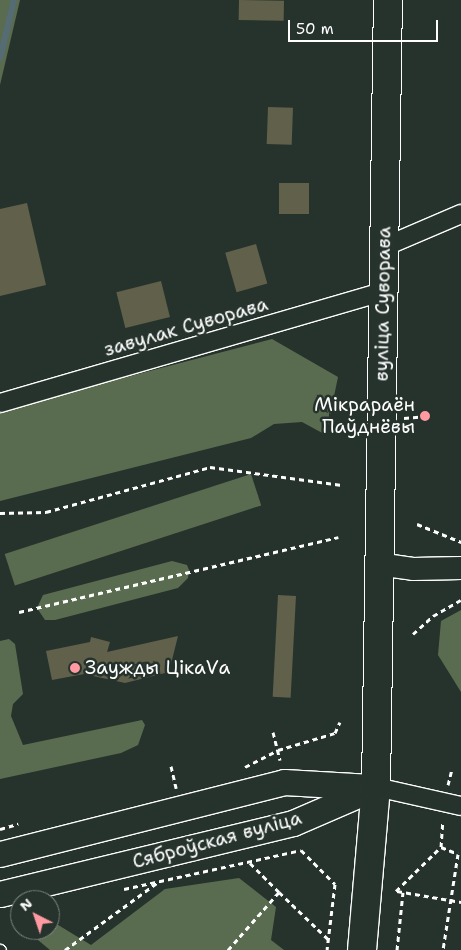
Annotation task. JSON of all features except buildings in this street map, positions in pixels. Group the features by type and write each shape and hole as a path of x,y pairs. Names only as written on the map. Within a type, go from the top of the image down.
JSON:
{"main road":[{"name":"вуліца Суворава","path":"362,950 376,787 388,0"},
{"name":"Сяброўская вуліца","path":"0,854 284,782 376,787"},
{"name":"Сяброўская вуліца","path":"0,894 293,822 376,787"}],"street":[{"path":"384,247 461,214"},
{"name":"завулак Суворава","path":"0,403 383,292"},
{"path":"378,564 413,569 461,568"},
{"path":"376,787 453,804"}],"path":[{"path":"0,513 46,512 210,467 342,485"},
{"path":"417,524 461,542"},
{"path":"19,612 338,538"},
{"path":"413,634 433,616 461,600"},
{"path":"238,771 278,750 335,733 340,722"},
{"path":"273,732 282,769"},
{"path":"166,788 184,784"},
{"path":"453,804 441,847 396,891 461,902"},
{"path":"0,829 28,822"},
{"path":"441,847 458,854 443,950"},
{"path":"114,891 249,863 301,850 335,884 327,950"},
{"path":"249,863 328,939"},
{"path":"63,950 160,882"},
{"path":"228,950 279,892"},
{"path":"397,950 403,892"}],"green space":[{"path":"0,0 20,0 0,85"},
{"path":"272,339 338,377 326,435 302,422 274,424 251,438 0,501 0,410"},
{"path":"251,474 261,505 15,585 5,554"},
{"path":"172,561 187,565 189,570 188,578 178,588 55,620 45,620 37,608 43,595"},
{"path":"461,610 461,692 438,655 441,621"},
{"path":"9,639 15,644 23,694 13,704 11,716 23,745 142,720 145,725 138,745 121,753 0,779 0,641"},
{"path":"239,878 276,907 271,940 284,950 50,950 38,940 60,940 60,926 91,945 165,889"}],"waterway":[{"path":"0,58 14,0"}],"place":[{"name":"Мікрараён Паўднёвы","path":"425,416"},
{"name":"Заужды ЦікаVа","path":"75,668"}]}
